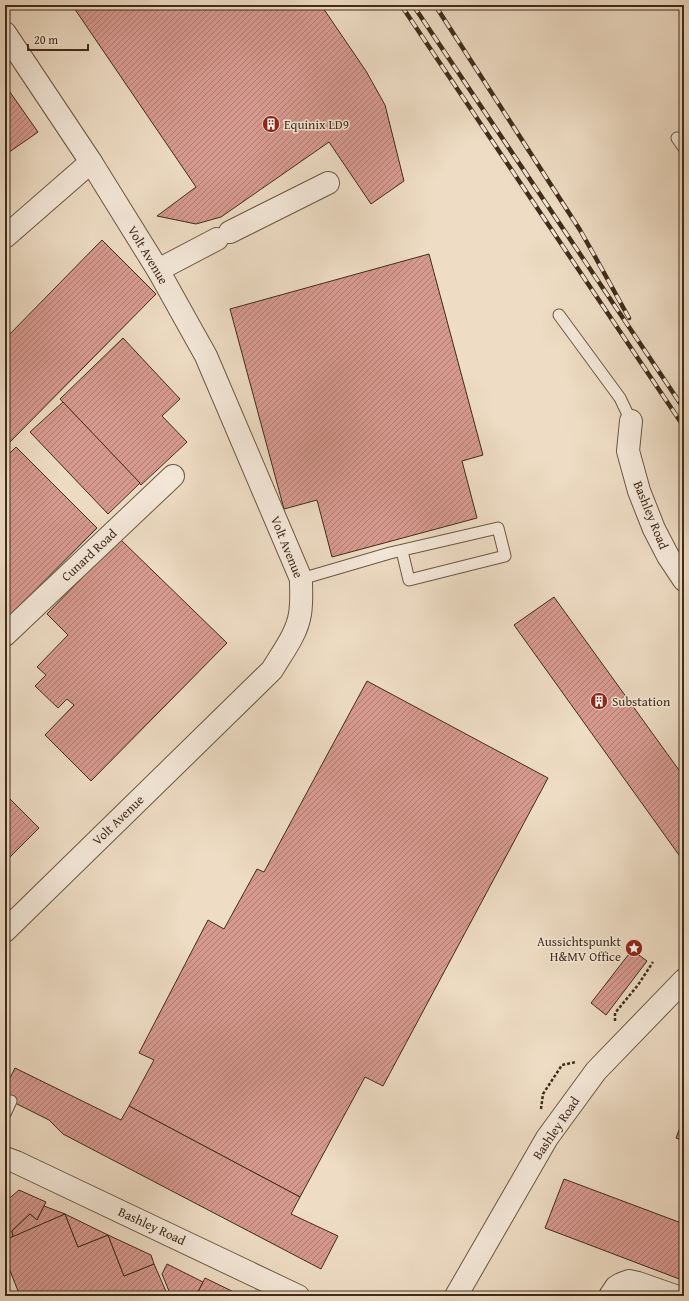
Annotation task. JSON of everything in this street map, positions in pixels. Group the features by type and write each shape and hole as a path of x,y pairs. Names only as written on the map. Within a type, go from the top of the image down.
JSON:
{"street":[{"name":"Volt Avenue","path":"5,33 91,162 158,270 206,356 301,579 300,615 294,632 272,670 5,930"},
{"path":"5,237 91,162"},
{"path":"158,270 328,183"},
{"name":"Bashley Road","path":"631,421 628,451 639,491 657,536 684,580"},
{"name":"Cunard Road","path":"5,635 173,476"},
{"name":"Bashley Road","path":"456,1296 551,1132 596,1071 684,980"},
{"name":"Bashley Road","path":"5,1158 298,1296"},
{"path":"610,1296 616,1287 629,1281 675,1296"}],"lane":[{"path":"678,138 684,148"},
{"path":"559,315 620,398 631,421"},
{"path":"301,579 402,551 498,528 506,556 409,580 402,551"},
{"path":"5,1114 11,1101"}],"building":[{"name":"Equinix LD9","path":"72,5 321,5 366,71 385,105 404,181 371,204 329,142 221,217 196,224 157,216 196,187"},
{"path":"5,85 38,132 5,155"},
{"path":"102,240 156,294 9,443 5,439 5,339"},
{"path":"429,254 483,455 462,461 477,518 332,557 317,500 284,509 230,309"},
{"path":"123,338 180,399 162,416 187,442 141,485 60,399"},
{"path":"63,402 140,483 108,514 30,432"},
{"path":"16,447 97,528 5,621 5,458"},
{"path":"120,539 227,643 91,781 45,735 74,705 67,699 58,708 35,686 46,675 37,667 68,635 47,614"},
{"name":"Substation","path":"554,597 684,777 684,862 514,625"},
{"path":"367,681 548,778 383,1086 365,1077 300,1197 129,1106 154,1060 139,1053 208,920 224,929 257,869 264,872"},
{"path":"5,794 39,828 5,862"},
{"path":"632,950 647,961 606,1015 591,1003"},
{"path":"15,1068 121,1120 129,1106 300,1197 291,1214 338,1236 321,1269 63,1134 49,1120 5,1098 5,1088"},
{"path":"684,1117 684,1141 676,1138"},
{"path":"564,1179 684,1224 684,1275 682,1280 545,1228"},
{"path":"19,1190 46,1202 37,1220 30,1214 12,1231 13,1237 5,1240 5,1202"},
{"path":"44,1206 65,1214 13,1237 12,1231 30,1214 37,1220"},
{"path":"65,1214 78,1247 108,1235 124,1276 154,1264 168,1296 20,1296 5,1258 5,1240"},
{"path":"65,1214 108,1235 78,1247"},
{"path":"108,1235 151,1255 154,1264 124,1276"},
{"path":"167,1264 203,1282 196,1296 171,1296 162,1274"},
{"path":"205,1278 242,1296 196,1296"}],"railway":[{"path":"401,5 684,427"},
{"path":"413,5 684,409"},
{"path":"435,5 580,230 629,318"}],"place":[{"name":"Equinix LD9","path":"271,124"},
{"name":"Substation","path":"599,701"},
{"name":"Aussichtspunkt H&MV Office","path":"634,948"}]}
